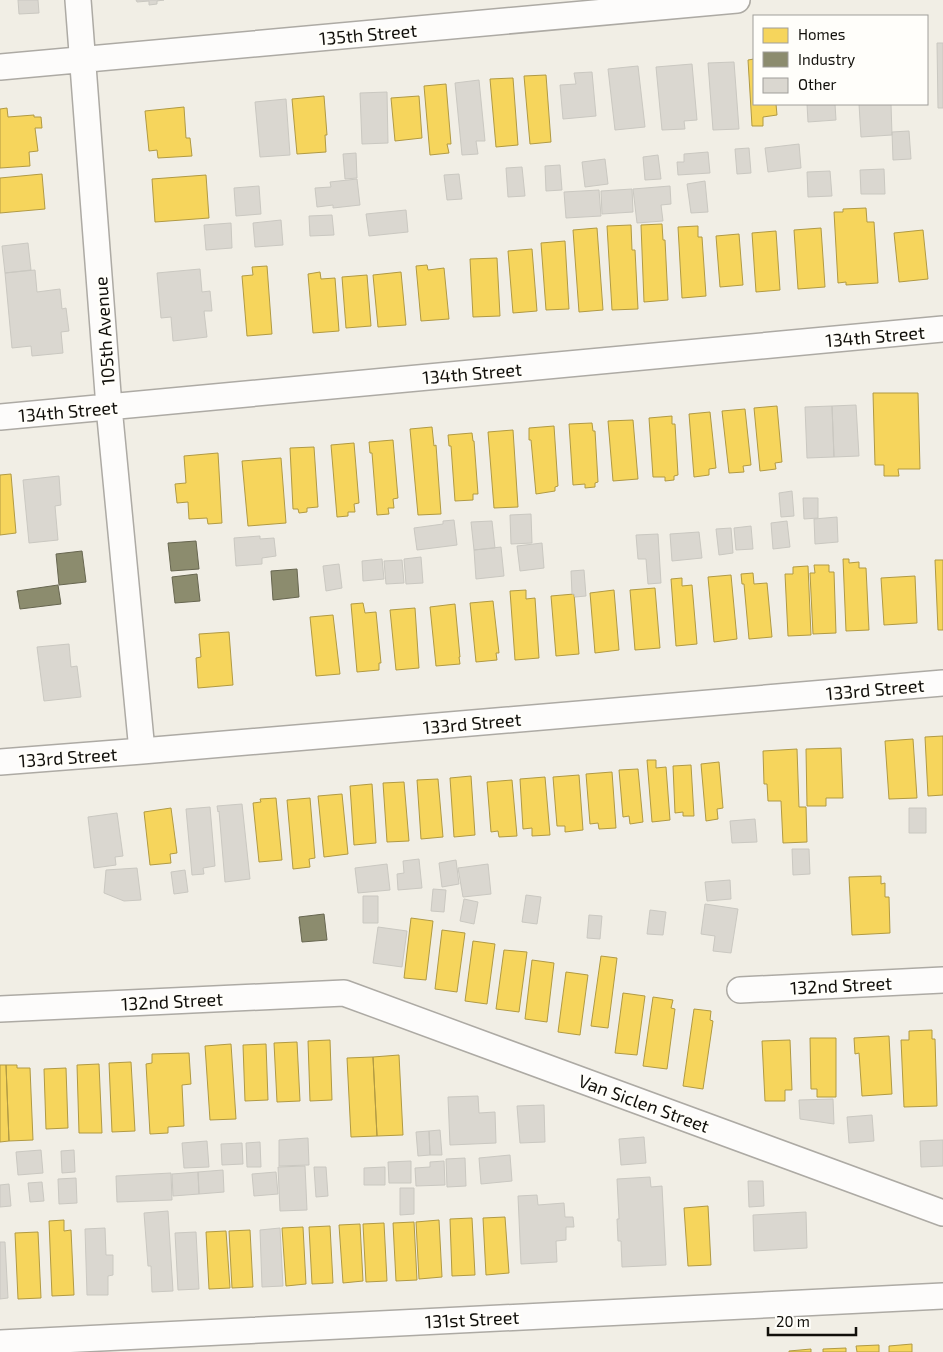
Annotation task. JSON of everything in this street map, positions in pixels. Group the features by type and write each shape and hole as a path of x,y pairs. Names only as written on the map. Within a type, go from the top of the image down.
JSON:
{"street":[{"name":"105th Avenue","path":"78,0 109,407 142,751"},
{"name":"135th Street","path":"0,67 737,0"},
{"name":"134th Street","path":"0,417 943,329"},
{"name":"133rd Street","path":"0,762 943,683"},
{"name":"132nd Street","path":"740,990 943,980"},
{"name":"132nd Street","path":"0,1009 344,993"},
{"name":"Van Siclen Street","path":"344,993 943,1213"},
{"name":"131st Street","path":"0,1343 943,1296"}],"building: Homes":[{"path":"753,59 753,105 776,105 777,115 763,117 763,126 752,126 748,60"},
{"path":"546,75 551,142 530,144 524,76"},
{"path":"513,78 518,145 496,147 490,79"},
{"path":"446,84 451,144 447,144 449,153 430,155 424,86"},
{"path":"324,96 327,135 325,135 326,152 297,154 292,99"},
{"path":"419,96 422,138 395,141 391,98"},
{"path":"184,107 186,138 190,138 192,156 158,158 157,150 149,151 145,111"},
{"path":"7,108 8,117 34,115 34,117 41,117 42,128 35,128 38,151 29,152 30,166 0,168 0,109"},
{"path":"42,174 45,209 0,213 0,178"},
{"path":"206,175 209,218 155,222 152,179"},
{"path":"866,208 867,222 874,222 878,283 846,285 846,282 838,283 834,212 843,212 843,209"},
{"path":"662,224 663,240 665,240 668,300 644,302 641,225"},
{"path":"631,225 632,250 635,250 638,309 612,310 607,226"},
{"path":"698,226 698,237 702,237 706,296 682,298 678,227"},
{"path":"597,228 603,310 579,312 573,230"},
{"path":"821,228 825,287 798,289 794,230"},
{"path":"923,230 928,279 899,282 894,233"},
{"path":"776,231 780,290 756,292 752,233"},
{"path":"739,234 743,285 720,287 716,236"},
{"path":"565,241 569,309 546,310 541,243"},
{"path":"532,249 537,311 513,313 508,251"},
{"path":"497,258 500,316 473,317 470,259"},
{"path":"427,265 428,270 444,268 449,319 421,321 416,266"},
{"path":"267,266 272,334 247,336 242,276 253,275 252,267"},
{"path":"320,272 321,279 335,278 339,331 313,333 308,274"},
{"path":"401,272 406,325 378,327 373,275"},
{"path":"367,275 371,326 346,328 342,277"},
{"path":"873,393 918,393 920,469 898,469 899,476 884,476 884,465 875,465"},
{"path":"777,406 782,462 775,463 776,469 760,471 754,408"},
{"path":"745,409 751,465 743,466 744,472 729,473 722,411"},
{"path":"710,412 716,468 709,469 709,475 694,477 689,414"},
{"path":"672,416 672,424 675,424 678,475 674,476 674,480 665,481 665,477 653,477 649,418"},
{"path":"633,420 638,479 613,481 608,421"},
{"path":"592,423 593,431 595,431 598,482 595,483 595,487 585,488 585,484 573,485 569,424"},
{"path":"554,426 558,486 555,487 555,491 536,494 529,428"},
{"path":"432,427 434,446 436,445 441,514 418,515 410,429"},
{"path":"513,430 518,507 494,508 488,432"},
{"path":"472,433 478,494 473,494 473,500 455,501 451,446 449,446 448,435"},
{"path":"393,440 398,498 393,499 394,508 388,508 389,514 377,515 372,453 370,453 369,442"},
{"path":"354,443 359,503 354,504 355,512 348,512 348,516 337,517 331,445"},
{"path":"314,447 318,507 307,508 307,512 299,513 298,509 293,509 290,448"},
{"path":"218,453 222,523 208,524 207,518 189,519 188,502 177,503 175,484 186,483 184,456"},
{"path":"281,458 286,523 248,526 242,461"},
{"path":"11,474 16,533 0,535 0,475"},
{"path":"843,559 849,559 849,563 859,562 859,568 866,568 869,630 846,631"},
{"path":"935,560 943,560 943,630 938,630"},
{"path":"814,565 829,565 829,572 834,572 836,633 813,634 810,573 815,573"},
{"path":"808,566 811,635 788,636 785,574 793,574 793,567"},
{"path":"753,573 754,584 767,583 772,637 749,639 744,584 742,584 741,574"},
{"path":"731,575 737,639 714,642 708,577"},
{"path":"915,576 917,623 884,625 881,578"},
{"path":"682,578 682,586 692,585 697,644 676,646 671,579"},
{"path":"655,588 660,648 635,650 630,590"},
{"path":"526,590 526,599 535,598 539,658 515,660 510,591"},
{"path":"614,590 619,650 595,653 590,593"},
{"path":"574,594 579,654 556,656 551,596"},
{"path":"493,601 499,653 496,653 497,660 476,662 470,603"},
{"path":"363,603 365,613 376,612 381,663 379,663 379,670 357,672 351,604"},
{"path":"455,604 460,664 436,666 430,607"},
{"path":"415,608 419,668 396,670 390,610"},
{"path":"333,615 340,674 316,676 310,617"},
{"path":"229,632 233,685 198,688 196,658 201,657 199,634"},
{"path":"943,736 943,795 928,796 925,737"},
{"path":"913,739 917,798 889,799 885,741"},
{"path":"841,748 843,798 826,798 826,806 807,806 806,749"},
{"path":"797,749 799,807 806,807 807,842 783,843 781,801 768,801 767,784 764,784 763,751"},
{"path":"647,760 656,760 656,768 666,767 670,820 652,822"},
{"path":"719,762 723,808 717,809 718,819 706,821 701,764"},
{"path":"691,765 694,816 683,816 683,812 675,813 673,766"},
{"path":"638,769 643,822 630,824 629,816 623,817 619,770"},
{"path":"612,772 616,828 599,829 598,823 590,824 586,774"},
{"path":"579,775 583,830 565,832 565,826 557,826 553,777"},
{"path":"471,776 475,835 454,837 450,778"},
{"path":"545,777 550,835 532,836 532,828 523,829 520,779"},
{"path":"438,779 443,837 421,839 417,780"},
{"path":"512,780 517,836 499,837 498,831 491,832 487,782"},
{"path":"404,782 409,841 387,842 383,783"},
{"path":"372,784 376,843 354,845 350,786"},
{"path":"342,794 348,854 324,857 318,796"},
{"path":"276,798 282,860 259,862 253,803 261,802 260,799"},
{"path":"310,798 315,858 309,859 310,867 293,869 287,800"},
{"path":"171,808 177,853 170,854 171,863 150,865 144,812"},
{"path":"881,876 881,884 885,883 885,897 889,897 890,933 852,935 849,877"},
{"path":"411,918 433,921 426,980 404,978"},
{"path":"442,930 465,933 457,992 435,989"},
{"path":"473,941 495,944 487,1004 465,1001"},
{"path":"504,950 527,952 519,1012 496,1009"},
{"path":"601,956 617,958 608,1028 591,1026"},
{"path":"532,960 554,963 547,1022 525,1019"},
{"path":"566,972 588,975 580,1035 558,1032"},
{"path":"623,993 645,996 637,1055 615,1053"},
{"path":"653,997 673,1000 671,1008 675,1009 667,1069 643,1066"},
{"path":"694,1009 711,1011 710,1020 713,1021 703,1089 683,1086"},
{"path":"932,1030 932,1039 935,1039 937,1106 904,1107 901,1040 909,1040 909,1031"},
{"path":"889,1036 892,1094 862,1096 859,1053 855,1054 854,1038"},
{"path":"810,1038 836,1038 836,1097 817,1097 817,1089 811,1089"},
{"path":"330,1040 332,1100 310,1101 308,1041"},
{"path":"790,1040 792,1090 785,1090 785,1101 765,1101 762,1041"},
{"path":"297,1042 300,1101 277,1102 274,1043"},
{"path":"231,1044 236,1119 210,1120 205,1046"},
{"path":"266,1044 268,1100 245,1101 243,1045"},
{"path":"189,1053 191,1084 182,1085 184,1126 168,1127 168,1133 150,1134 146,1064 152,1063 152,1054"},
{"path":"399,1055 403,1135 377,1136 373,1057"},
{"path":"373,1057 377,1136 351,1137 347,1058"},
{"path":"131,1062 135,1131 112,1132 109,1063"},
{"path":"99,1064 102,1133 79,1133 77,1065"},
{"path":"0,1065 6,1065 9,1141 0,1142"},
{"path":"6,1065 17,1065 17,1068 30,1068 33,1140 9,1141"},
{"path":"66,1068 68,1128 46,1129 44,1069"},
{"path":"708,1206 711,1265 688,1266 684,1208"},
{"path":"505,1217 509,1273 486,1275 483,1218"},
{"path":"472,1218 475,1275 452,1276 450,1219"},
{"path":"64,1220 64,1231 71,1230 74,1295 52,1296 49,1221"},
{"path":"439,1220 442,1277 419,1279 416,1222"},
{"path":"414,1222 417,1280 396,1281 393,1223"},
{"path":"384,1223 387,1281 366,1282 363,1224"},
{"path":"360,1224 363,1281 343,1283 339,1225"},
{"path":"330,1226 333,1283 312,1284 309,1227"},
{"path":"303,1227 306,1284 286,1286 282,1228"},
{"path":"250,1230 253,1287 232,1288 229,1231"},
{"path":"226,1231 230,1288 209,1289 206,1232"},
{"path":"38,1232 41,1298 18,1299 15,1233"},
{"path":"912,1344 912,1352 889,1352 889,1346"},
{"path":"879,1345 879,1352 857,1352 856,1346"},
{"path":"846,1348 846,1352 823,1352 823,1349"},
{"path":"811,1349 811,1352 789,1352 789,1351"}],"building: Industry":[{"path":"196,541 199,569 171,571 168,543"},
{"path":"82,551 86,582 59,585 56,554"},
{"path":"297,569 299,597 273,600 271,571"},
{"path":"197,574 200,601 175,603 172,577"},
{"path":"58,585 61,604 20,609 17,591"},
{"path":"324,914 327,940 302,942 299,917"}],"building: Other":[{"path":"18,0 38,0 39,13 19,14"},
{"path":"136,0 164,0 157,1 157,4 149,5 149,1 137,2"},
{"path":"937,43 943,43 943,108 938,108"},
{"path":"734,62 739,129 713,130 708,63"},
{"path":"692,64 697,120 684,121 685,129 662,130 656,67"},
{"path":"638,66 645,127 615,130 608,69"},
{"path":"592,72 596,116 563,119 560,85 576,84 574,73"},
{"path":"479,80 485,141 476,141 478,154 462,155 455,83"},
{"path":"387,92 388,143 362,144 360,93"},
{"path":"286,99 290,155 260,157 255,102"},
{"path":"807,105 835,105 836,120 808,122"},
{"path":"859,105 891,105 892,135 861,137"},
{"path":"909,131 911,159 893,160 892,132"},
{"path":"799,144 801,168 768,172 765,148"},
{"path":"749,148 751,173 737,174 735,149"},
{"path":"708,152 710,173 678,175 677,162 684,162 684,154"},
{"path":"356,153 357,178 345,179 343,154"},
{"path":"658,155 661,179 645,180 643,157"},
{"path":"605,159 608,184 585,187 582,162"},
{"path":"560,165 562,190 546,191 545,166"},
{"path":"522,167 525,196 508,197 506,168"},
{"path":"884,169 885,194 861,194 860,170"},
{"path":"830,171 832,196 808,197 807,172"},
{"path":"459,174 462,199 447,200 444,175"},
{"path":"357,179 360,205 333,208 333,205 317,207 315,188 331,187 330,182"},
{"path":"705,181 708,212 691,213 687,184"},
{"path":"259,186 261,214 236,216 234,188"},
{"path":"670,186 671,204 661,205 663,221 637,223 633,189"},
{"path":"632,189 633,212 602,214 601,191"},
{"path":"599,190 601,216 566,218 564,192"},
{"path":"406,210 408,232 369,236 366,214"},
{"path":"332,215 334,235 310,236 309,216"},
{"path":"281,220 283,245 255,247 253,223"},
{"path":"231,223 232,248 206,250 204,225"},
{"path":"28,243 31,270 5,273 2,246"},
{"path":"200,269 202,292 210,291 212,311 204,311 207,337 173,341 171,317 161,318 157,273"},
{"path":"35,270 37,292 60,289 62,309 66,308 69,331 61,332 63,353 32,356 31,346 12,348 5,273"},
{"path":"856,405 859,456 834,457 832,406"},
{"path":"832,406 834,457 807,458 805,407"},
{"path":"59,476 61,505 55,506 58,540 29,543 23,480"},
{"path":"792,491 794,516 781,517 779,493"},
{"path":"803,498 818,498 818,518 804,519"},
{"path":"531,514 532,543 511,544 510,515"},
{"path":"837,517 838,542 815,544 814,519"},
{"path":"454,520 457,545 417,550 414,528 443,524 443,521"},
{"path":"492,521 495,548 474,550 471,522"},
{"path":"787,521 790,547 773,549 771,523"},
{"path":"751,526 753,549 736,550 734,528"},
{"path":"731,528 733,553 719,555 716,529"},
{"path":"699,532 702,558 672,561 670,534"},
{"path":"658,534 661,583 648,584 646,559 638,559 636,535"},
{"path":"260,536 260,539 274,538 276,556 262,558 262,564 236,566 234,538"},
{"path":"542,543 544,568 520,571 517,546"},
{"path":"501,547 504,576 476,579 474,550"},
{"path":"421,557 423,583 406,584 404,559"},
{"path":"382,559 384,579 363,581 362,561"},
{"path":"402,560 404,583 386,584 384,561"},
{"path":"339,564 342,588 326,591 323,566"},
{"path":"584,570 586,596 575,597 572,594 571,571"},
{"path":"69,644 71,667 77,666 81,697 44,701 37,647"},
{"path":"242,804 250,879 225,882 217,806"},
{"path":"210,807 215,866 203,868 204,874 192,875 186,809"},
{"path":"909,808 926,808 926,833 909,833"},
{"path":"117,813 123,856 115,857 116,865 94,868 88,817"},
{"path":"755,819 757,842 732,843 730,821"},
{"path":"792,849 809,849 810,874 793,875"},
{"path":"419,859 422,888 398,890 397,874 404,873 403,861"},
{"path":"456,860 459,884 442,887 439,863"},
{"path":"387,864 390,890 358,893 355,868"},
{"path":"488,864 491,894 463,897 458,868"},
{"path":"137,868 141,900 124,901 104,893 106,870"},
{"path":"185,870 188,892 174,894 171,872"},
{"path":"730,880 731,899 707,901 705,882"},
{"path":"433,889 446,890 444,912 431,911"},
{"path":"526,895 541,897 537,924 522,922"},
{"path":"363,896 378,896 378,923 363,923"},
{"path":"464,899 478,902 474,924 460,921"},
{"path":"705,904 738,909 731,953 713,951 715,936 701,934"},
{"path":"650,910 666,912 663,935 647,934"},
{"path":"589,915 602,916 600,939 587,938"},
{"path":"378,927 407,931 402,967 373,963"},
{"path":"478,1096 479,1113 495,1112 496,1143 450,1145 448,1097"},
{"path":"833,1099 834,1124 800,1119 799,1100"},
{"path":"544,1105 545,1142 520,1143 517,1106"},
{"path":"872,1115 874,1141 849,1143 847,1117"},
{"path":"440,1130 442,1155 430,1155 429,1131"},
{"path":"429,1131 430,1155 418,1156 416,1132"},
{"path":"644,1137 646,1163 621,1165 619,1139"},
{"path":"308,1138 309,1165 279,1166 279,1140"},
{"path":"943,1140 943,1166 921,1167 920,1141"},
{"path":"207,1141 209,1167 184,1168 182,1143"},
{"path":"260,1142 261,1167 247,1167 246,1143"},
{"path":"242,1143 243,1164 222,1165 221,1144"},
{"path":"41,1150 43,1173 18,1175 16,1152"},
{"path":"74,1150 75,1172 62,1173 61,1151"},
{"path":"510,1155 512,1181 481,1184 479,1158"},
{"path":"465,1158 466,1186 447,1187 446,1159"},
{"path":"411,1161 411,1183 389,1183 388,1162"},
{"path":"444,1161 445,1185 416,1186 415,1168 430,1167 430,1162"},
{"path":"305,1166 307,1210 280,1211 278,1167"},
{"path":"314,1167 326,1167 328,1196 316,1197"},
{"path":"385,1167 385,1185 364,1185 364,1168"},
{"path":"223,1170 224,1192 199,1194 198,1172"},
{"path":"198,1172 199,1194 173,1196 172,1174"},
{"path":"276,1172 278,1194 254,1196 252,1174"},
{"path":"171,1173 172,1200 117,1202 116,1176"},
{"path":"650,1177 651,1187 662,1186 666,1265 622,1267 621,1241 618,1241 617,1179"},
{"path":"76,1178 77,1203 59,1204 58,1179"},
{"path":"748,1181 763,1181 764,1206 749,1207"},
{"path":"42,1182 44,1201 30,1202 28,1183"},
{"path":"9,1184 11,1206 0,1207 0,1185"},
{"path":"400,1188 414,1188 414,1214 400,1215"},
{"path":"537,1195 538,1205 564,1203 565,1217 573,1217 574,1227 566,1227 566,1240 556,1241 557,1262 521,1264 518,1196"},
{"path":"168,1211 173,1291 152,1292 151,1266 148,1266 144,1213"},
{"path":"806,1212 807,1248 754,1251 753,1215"},
{"path":"105,1228 106,1255 113,1255 113,1275 108,1276 108,1295 87,1295 85,1229"},
{"path":"280,1228 283,1286 262,1287 260,1230"},
{"path":"196,1232 199,1289 178,1290 175,1233"},
{"path":"0,1242 5,1242 8,1298 0,1299"}]}
